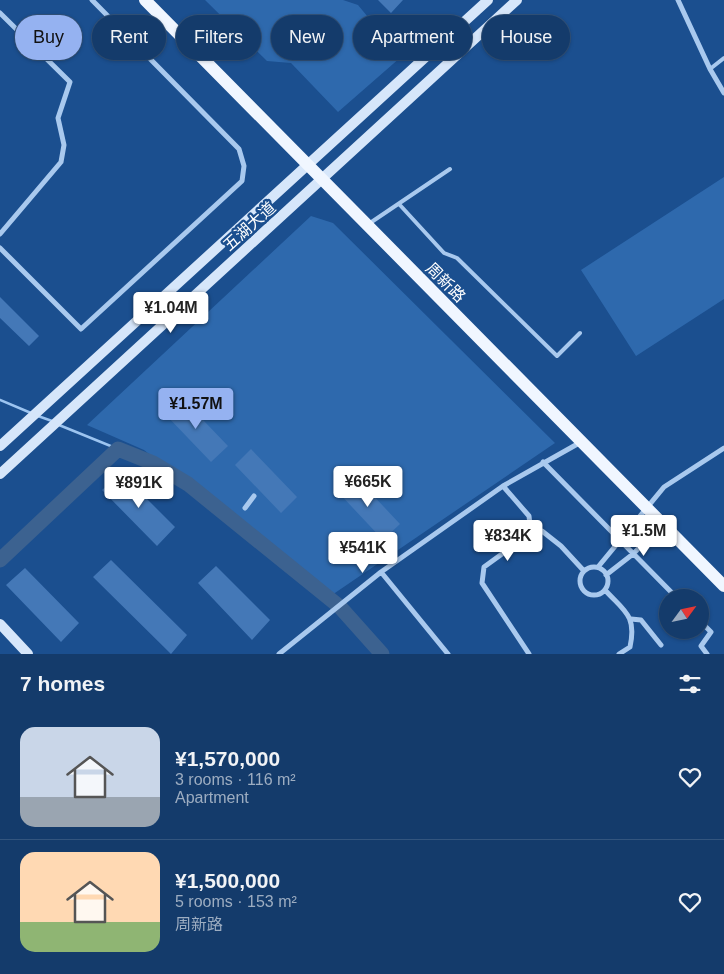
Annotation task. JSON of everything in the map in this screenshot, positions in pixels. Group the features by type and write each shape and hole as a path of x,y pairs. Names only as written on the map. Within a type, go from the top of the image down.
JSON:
{"main road":[{"name":"周新路","path":"146,0 323,177 724,586"},
{"name":"周新路","path":"153,0 308,162"},
{"name":"五湖大道","path":"0,446 145,315 308,162 488,0"},
{"name":"五湖大道","path":"0,474 518,0"},
{"name":"周新路","path":"323,177 582,441"},
{"name":"周新路","path":"664,524 724,580"},
{"path":"0,624 28,654"}],"street":[{"path":"0,248 81,330 242,181 244,166 239,149 92,0"},
{"path":"678,0 724,93"},
{"path":"0,13 70,82 58,118 64,145 61,162 0,234"},
{"path":"278,654 381,572 503,486 582,441"},
{"path":"598,567 664,487 724,448"},
{"path":"543,462 668,589"},
{"path":"503,486 529,516 531,533"},
{"path":"245,508 254,496"},
{"path":"606,575 633,554 664,524"},
{"path":"529,654 482,583 484,567 531,533 542,531 561,546 584,571"},
{"path":"590,567 598,567 606,575 608,582 604,590 594,595 583,590 580,582 584,571 590,567"},
{"path":"381,572 448,654"},
{"path":"604,590 631,619 634,631 630,646 619,654"},
{"path":"631,619 641,620 661,645"},
{"path":"706,639 701,646 707,654"}],"lane":[{"path":"710,68 724,58"},
{"path":"370,223 450,169"},
{"path":"399,204 444,253 457,258 557,356 580,333"}],"shaded area":[{"path":"205,0 343,0 358,5 366,15 353,15 353,60 398,60 338,112 291,63 267,61 261,55 261,15 220,15"},
{"path":"724,177 724,299 636,356 581,270"},
{"path":"311,216 333,223 555,443 329,597 144,450 87,425"}],"building":[{"path":"378,0 403,0 391,13"},
{"path":"0,297 39,336 29,346 0,318"},
{"path":"182,398 228,446 211,462 165,414"},
{"path":"251,449 297,497 281,513 235,465"},
{"path":"121,473 175,527 157,546 102,490"},
{"path":"354,475 400,524 383,540 337,491"},
{"path":"111,560 187,635 171,654 93,577"},
{"path":"216,566 270,620 252,640 198,583"},
{"path":"25,568 79,623 61,642 6,585"}],"waterway":[{"path":"0,400 31,413"},
{"path":"38,416 52,421"},
{"path":"59,425 118,449"},
{"path":"0,560 118,449 153,463 188,484 340,607 382,654"}]}
